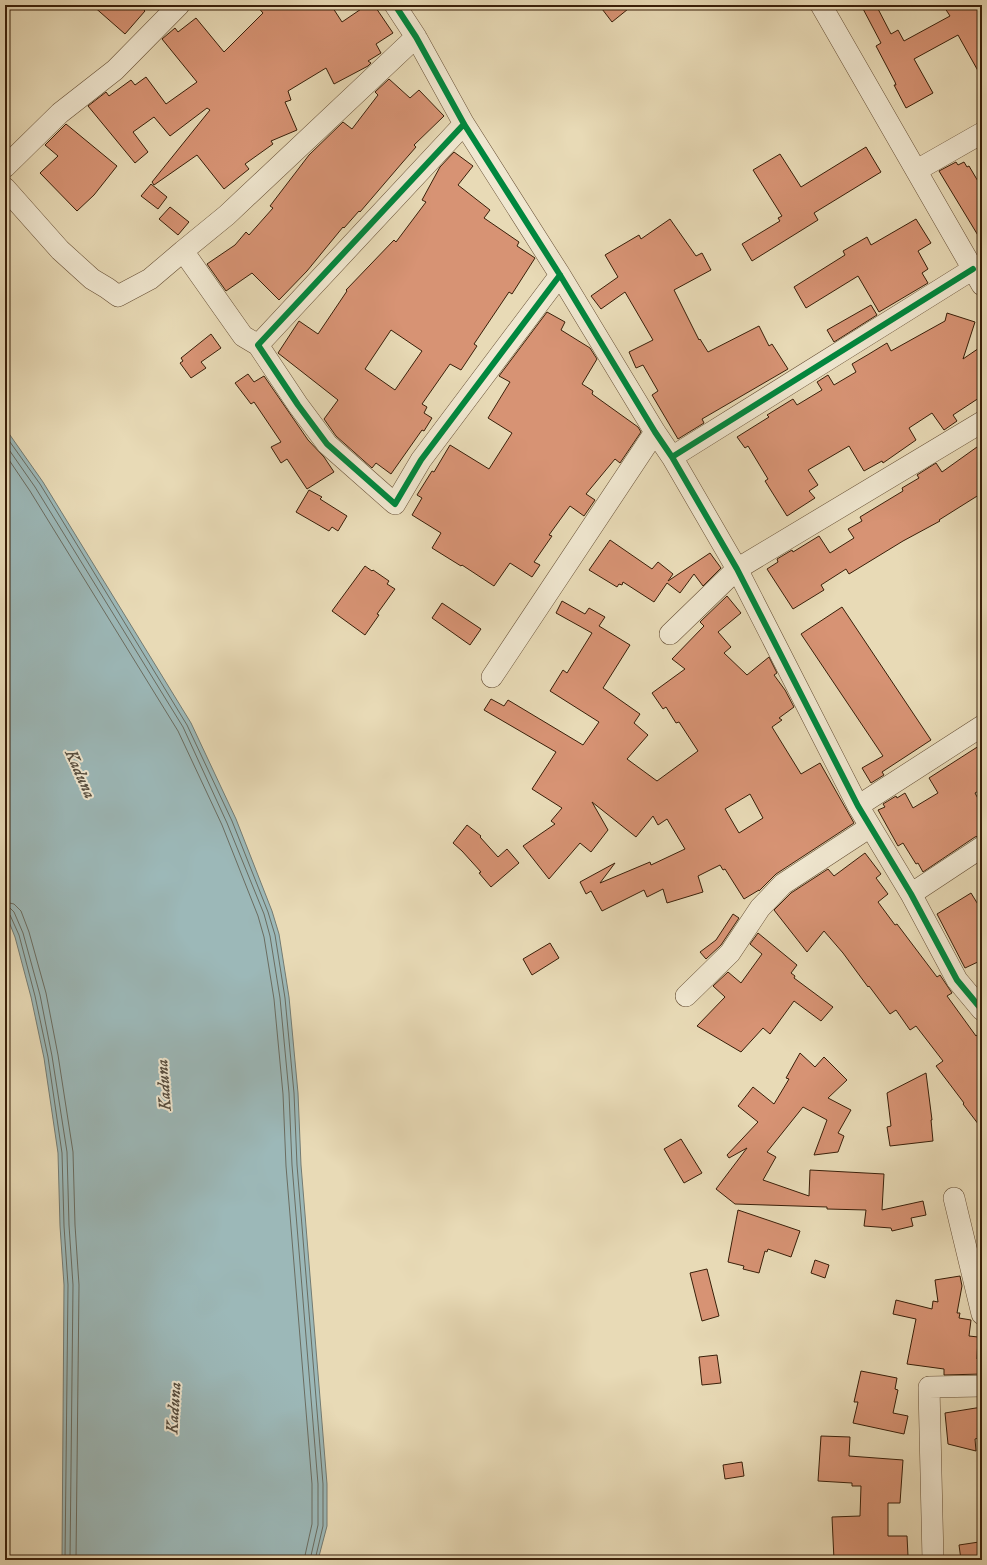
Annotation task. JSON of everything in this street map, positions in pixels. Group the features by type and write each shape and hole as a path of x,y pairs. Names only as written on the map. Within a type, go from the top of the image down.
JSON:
{"street":[{"path":"5,167 60,113 115,70 179,5"},
{"path":"395,5 416,37 464,124 560,275 655,432 672,457 737,569 858,806 911,894 957,980 982,1010"},
{"path":"672,457 977,277 821,5"},
{"path":"5,188 60,250 92,279 118,296 150,279 227,215 416,37"},
{"path":"258,345 464,124"},
{"path":"917,170 982,133"},
{"path":"183,251 243,336 258,345 298,405 327,444 395,504 421,460 560,275"},
{"path":"670,634 737,569 982,422"},
{"path":"492,677 655,432"},
{"path":"858,806 982,726"},
{"path":"686,996 730,953 760,908 783,884 870,827"},
{"path":"911,894 982,847"},
{"path":"954,1198 982,1314"},
{"path":"933,1560 928,1387 982,1386"}],"water":[{"name":"Kaduna","path":"5,428 43,482 191,723 236,819 272,911 279,934 289,997 298,1093 301,1165 327,1484 327,1526 318,1560 62,1560 64,1285 60,1226 58,1153 44,1058 31,997 15,937 5,912"}],"building":[{"path":"92,5 139,5 145,11 125,34"},
{"path":"256,5 331,5 342,22 367,5 374,5 393,33 376,44 381,53 368,61 371,63 368,66 334,84 326,68 288,91 291,100 285,102 297,130 271,141 273,144 245,164 249,169 224,189 197,155 154,185 152,182 210,110 207,108 170,136 154,117 133,132 148,152 135,163 88,106 106,92 109,96 131,80 135,85 146,77 166,104 197,82 162,39 175,28 178,32 196,18 224,52 263,13"},
{"path":"599,5 633,5 612,22"},
{"path":"861,5 876,5 891,34 898,30 904,41 950,16 943,5 982,5 982,78 958,35 914,59 933,93 906,108 894,85 896,85 895,82 876,46 881,43"},
{"path":"389,79 410,98 419,90 444,116 414,145 416,147 360,212 359,211 344,228 343,227 307,271 279,300 252,273 226,291 207,264 235,245 246,232 249,235 273,208 270,206 309,155 343,122 352,129 378,95 375,92"},
{"path":"66,124 117,166 94,195 77,211 40,173 58,156 45,145"},
{"path":"866,147 881,172 814,213 818,220 752,261 742,244 780,221 778,218 782,216 753,170 780,154 801,187"},
{"path":"454,152 473,166 458,185 490,210 484,218 519,242 517,246 535,258 512,294 509,292 474,344 477,346 461,370 450,364 422,404 427,407 424,413 432,418 424,431 422,430 391,474 376,463 372,468 336,436 324,419 338,400 278,353 299,321 318,334 347,291 346,290 394,240 396,242 426,202 422,200 440,167","holes":["391,330 422,351 395,390 365,369"]},
{"path":"956,162 958,165 964,162 967,167 969,166 982,188 982,242 939,171"},
{"path":"151,184 167,197 158,209 141,196"},
{"path":"170,207 189,222 178,235 159,219"},
{"path":"670,219 696,256 702,253 711,270 674,290 699,340 700,339 708,352 759,326 769,346 772,344 788,369 702,419 704,423 678,439 652,395 658,391 643,365 636,368 629,352 653,340 625,292 601,309 591,296 618,277 605,255 639,235 641,239"},
{"path":"916,219 931,243 918,251 928,269 922,273 928,283 879,312 858,276 806,308 794,287 845,255 843,251 867,237 871,245"},
{"path":"871,305 877,315 834,342 827,330"},
{"path":"547,312 565,322 561,330 590,348 597,359 582,384 593,391 592,394 638,427 641,432 620,463 615,459 586,494 595,500 584,516 570,506 549,535 552,536 534,562 540,565 532,577 510,563 494,586 432,548 441,533 412,515 422,498 417,495 432,471 434,472 450,445 489,469 512,433 488,418 510,382 499,376"},
{"path":"947,313 975,322 963,359 982,346 982,396 953,415 957,421 944,430 932,413 909,428 916,440 883,463 882,461 864,471 849,446 808,470 818,485 809,491 815,498 787,516 765,481 768,479 748,446 745,448 737,437 769,417 767,415 793,399 797,405 822,390 817,382 828,375 834,385 856,372 852,364 887,343 891,351 945,321"},
{"path":"211,334 221,348 201,362 206,368 191,378 180,363 183,361 181,358"},
{"path":"248,374 254,382 264,376 308,440 324,457 334,472 307,489 287,459 281,463 271,447 281,442 254,402 251,404 235,383"},
{"path":"977,447 982,454 982,493 939,520 940,521 903,541 849,574 846,569 821,585 824,590 793,609 767,569 778,562 777,559 792,550 793,552 819,536 830,553 854,538 848,529 862,521 860,517 903,491 902,488 919,478 917,475 936,463 942,472"},
{"path":"309,490 322,497 320,499 347,516 338,531 332,527 329,531 296,512"},
{"path":"610,540 652,569 658,562 673,574 668,581 710,553 721,568 703,586 694,574 680,593 667,583 654,602 623,582 622,585 619,584 617,587 589,570"},
{"path":"365,566 389,581 387,584 395,589 377,614 379,615 365,635 332,611"},
{"path":"727,596 741,613 718,632 731,647 724,653 747,675 769,657 777,673 774,675 785,690 794,707 779,718 782,720 772,727 801,774 820,763 854,823 776,874 759,891 744,899 725,869 723,870 720,865 698,876 703,892 667,903 663,889 647,897 644,890 602,911 591,891 586,894 580,882 615,863 600,883 650,862 651,865 685,849 667,819 658,825 653,816 636,837 592,802 608,830 591,852 580,843 549,879 523,846 555,824 551,821 562,808 532,789 556,752 484,710 491,699 504,706 508,700 583,745 599,722 550,691 563,670 567,673 592,633 556,613 562,601 585,614 589,608 605,617 599,626 630,645 603,688 640,714 634,723 648,735 627,759 657,781 698,751 679,722 676,723 666,707 663,709 652,693 685,669 672,659 704,626 700,622","holes":["750,794 763,818 739,833 725,809"]},
{"path":"442,603 481,629 470,645 432,618"},
{"path":"842,607 931,740 882,772 884,775 871,783 862,768 883,756 801,634"},
{"path":"982,744 982,789 975,793 982,806 982,835 975,837 923,872 918,863 916,864 903,843 898,846 878,810 885,807 883,804 896,796 897,798 905,793 913,808 938,793 929,778"},
{"path":"467,825 481,836 480,837 498,857 507,849 519,863 491,887 479,873 481,872 453,843"},
{"path":"865,853 881,874 876,878 888,894 878,902 895,925 897,924 937,977 940,975 952,993 947,996 976,1036 982,1031 982,1129 936,1066 943,1061 916,1026 910,1030 896,1010 890,1014 824,931 807,952 774,910 791,893 828,869 834,876"},
{"path":"971,893 982,911 982,960 965,968 937,914"},
{"path":"733,914 739,918 721,945 706,959 700,952 716,940"},
{"path":"758,933 797,965 791,973 795,976 794,978 833,1007 821,1021 794,1001 770,1034 763,1028 741,1052 697,1026 725,997 713,986 728,972 741,983 762,954 750,944"},
{"path":"550,943 559,958 532,975 523,959"},
{"path":"800,1053 815,1067 824,1057 847,1080 828,1098 851,1110 838,1133 844,1136 838,1152 814,1155 827,1120 803,1107 767,1152 776,1157 763,1180 809,1196 810,1170 884,1174 882,1210 923,1201 926,1215 911,1218 913,1226 892,1231 891,1228 864,1226 866,1210 827,1209 827,1207 735,1204 716,1189 747,1148 729,1158 727,1155 758,1122 738,1106 753,1087 774,1104 789,1079 786,1078"},
{"path":"926,1073 933,1141 890,1146 887,1127 891,1126 887,1093"},
{"path":"681,1139 702,1173 684,1183 664,1149"},
{"path":"738,1210 800,1231 791,1257 768,1249 767,1252 765,1251 759,1273 743,1269 744,1266 728,1262"},
{"path":"815,1260 829,1265 825,1278 811,1273"},
{"path":"707,1269 719,1316 702,1321 690,1273"},
{"path":"960,1276 962,1286 957,1313 960,1313 959,1318 971,1320 969,1336 978,1337 977,1359 982,1359 982,1374 944,1375 944,1369 907,1364 916,1319 893,1314 896,1300 932,1309 933,1301 938,1302 935,1280"},
{"path":"717,1355 721,1383 702,1385 699,1357"},
{"path":"861,1371 897,1378 895,1389 898,1390 893,1413 908,1416 904,1434 853,1423 858,1402 854,1402"},
{"path":"982,1407 982,1437 975,1439 976,1451 948,1444 945,1413"},
{"path":"821,1436 850,1437 849,1456 903,1460 900,1503 888,1503 888,1536 907,1536 908,1556 888,1557 889,1560 834,1560 832,1517 860,1516 861,1486 852,1486 852,1483 818,1481"},
{"path":"742,1462 744,1476 725,1479 723,1465"},
{"path":"979,1542 981,1560 961,1560 959,1545"}],"cycle path":[{"path":"395,5 416,37 464,124 560,275 655,432 672,457 737,569 858,806 911,894 957,980 982,1010"},
{"path":"464,124 258,345 298,405 327,444 395,504 421,460 560,275"},
{"path":"672,457 973,269"}]}
